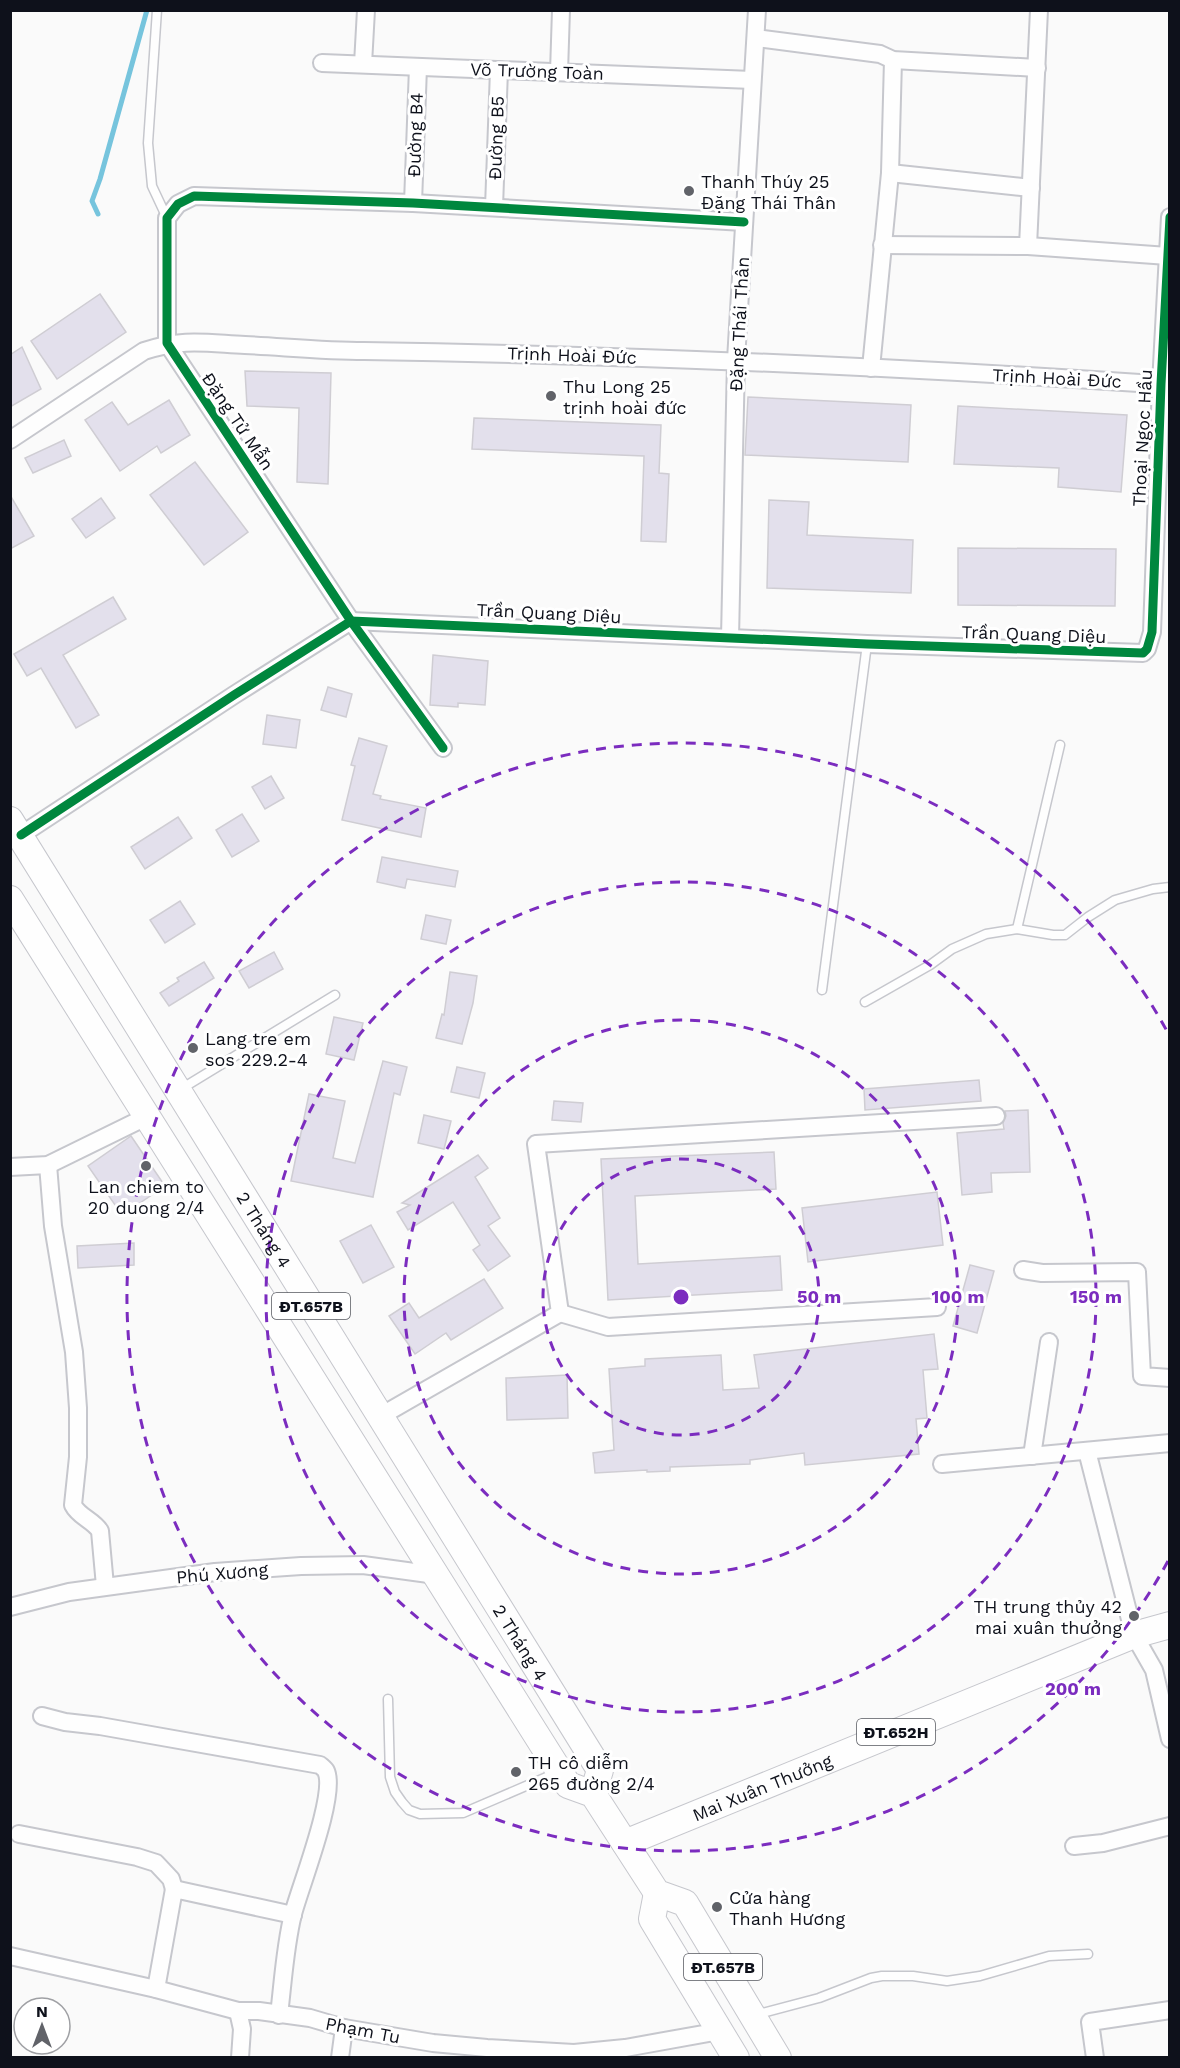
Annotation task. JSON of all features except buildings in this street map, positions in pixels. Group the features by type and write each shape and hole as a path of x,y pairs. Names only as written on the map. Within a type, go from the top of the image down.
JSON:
{"main road":[{"name":"2 Tháng 4","path":"10,899 568,1785 593,1794 600,1770 379,1417 16,827"},
{"name":"Mai Xuân Thưởng","path":"625,1843 1134,1635 1170,1625"},
{"path":"593,1794 657,1893"},
{"name":"ĐT.657B","path":"736,2058 652,1920 657,1893 685,1903 778,2058"}],"street":[{"path":"363,64 366,10"},
{"path":"559,72 561,10"},
{"name":"Đặng Thái Thân","path":"730,638 736,360 757,10"},
{"path":"1028,246 1039,10"},
{"path":"756,38 880,54 893,60 1037,68"},
{"path":"871,368 890,173 893,60"},
{"name":"Võ Trường Toàn","path":"322,63 752,80"},
{"name":"Đường B4","path":"413,203 418,66"},
{"name":"Đường B5","path":"494,207 499,70"},
{"path":"890,173 1031,188"},
{"path":"167,344 167,218 178,204 194,196 413,203 744,222"},
{"name":"Thoại Ngọc Hầu","path":"1138,654 1147,649 1152,632 1165,384 1170,217"},
{"path":"882,245 1028,246 1168,256"},
{"name":"Trịnh Hoài Đức","path":"10,440 144,351 167,344 194,341 341,351 516,353 736,360 1165,384"},
{"name":"Đặng Tử Mẫn","path":"167,344 351,621 443,748"},
{"path":"16,827 351,621"},
{"name":"Trần Quang Diệu","path":"351,621 1138,654"},
{"path":"10,1167 48,1165 148,1116"},
{"path":"560,1313 536,1144 996,1116"},
{"path":"48,1165 52,1226 74,1352 78,1408 78,1456 73,1505 77,1512 96,1525 100,1531 105,1586"},
{"path":"1023,1270 1042,1273 1137,1272 1142,1376 1170,1378"},
{"path":"379,1417 560,1313 608,1327 936,1307"},
{"path":"1032,1456 1050,1342"},
{"path":"942,1464 1170,1443"},
{"path":"1088,1451 1134,1635 1154,1670 1170,1739"},
{"name":"Phú Xương","path":"10,1607 69,1592 215,1572 301,1566 363,1565 436,1575"},
{"path":"42,1716 64,1722 100,1726 320,1765 326,1770 328,1779 325,1805 311,1860 293,1915 279,2015"},
{"path":"1074,1846 1102,1843 1170,1826"},
{"path":"19,1834 136,1857 156,1863 171,1879 174,1889 156,1989"},
{"path":"174,1889 293,1915"},
{"name":"Phạm Tu","path":"10,1956 156,1989 237,2011 259,2011 310,2018 344,2028 433,2043 487,2049 574,2055 625,2049 720,2031"},
{"path":"1095,2058 1090,2022 1170,2010"},
{"path":"237,2011 242,2029 240,2058"},
{"path":"340,2058 344,2028"}],"lane":[{"path":"158,10 148,164 152,186 167,218"},
{"path":"822,990 867,644"},
{"path":"1017,929 1060,745"},
{"path":"865,1002 952,950 986,934 1017,929 1065,935 1115,900 1153,889 1170,887"},
{"path":"178,1091 335,995"},
{"path":"388,1699 390,1777 395,1792 402,1802 414,1812 437,1815 463,1813 560,1772"},
{"path":"752,2016 819,1998 870,1978 913,1977 947,1981 981,1977 1049,1956 1088,1953"}],"waterway":[{"path":"98,214 92,201 147,10"}],"cycle path":[{"path":"443,748 351,621 167,343 167,218 178,204 194,196 413,203 744,222"},
{"path":"21,835 351,621 867,644 1143,653 1147,649 1152,632 1170,217"}],"place":[{"name":"Thanh Thúy 25 Đặng Thái Thân","path":"689,191"},
{"name":"Thu Long 25 trịnh hoài đức","path":"551,396"},
{"name":"Lang tre em sos 229.2-4","path":"193,1048"},
{"name":"Lan chiem to 20 duong 2/4","path":"146,1166"},
{"name":"TH trung thủy 42 mai xuân thưởng","path":"1134,1616"},
{"name":"TH cô diễm 265 đường 2/4","path":"516,1772"},
{"name":"Cửa hàng Thanh Hương","path":"717,1907"}]}
